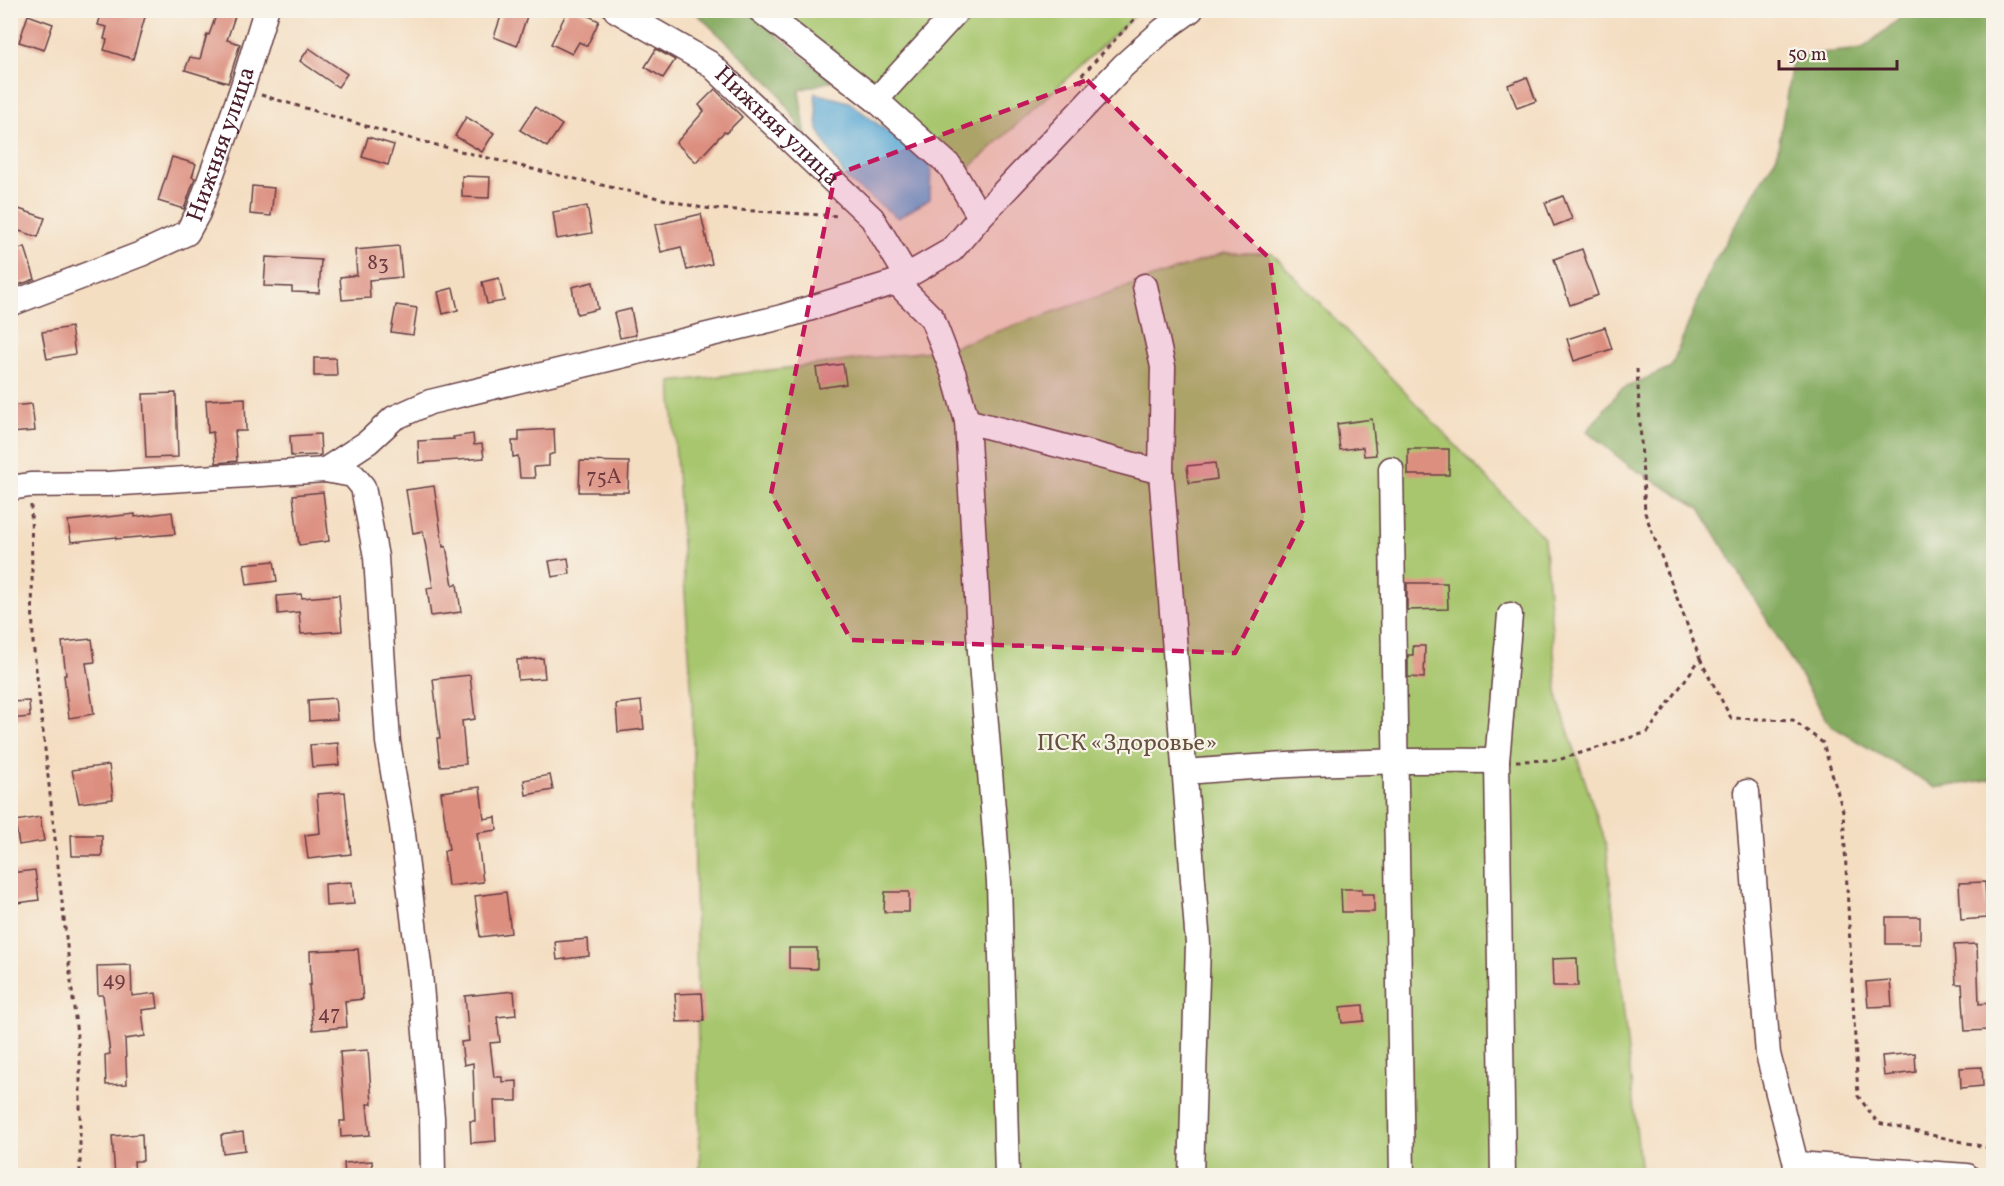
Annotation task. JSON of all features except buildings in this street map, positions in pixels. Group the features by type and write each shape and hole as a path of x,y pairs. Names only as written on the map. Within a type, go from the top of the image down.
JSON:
{"street":[{"name":"Нижняя улица","path":"10,304 141,254 187,233 198,213 242,89 266,10"},
{"name":"Нижняя улица","path":"616,10 710,63 872,218 901,279 932,318 954,375 968,421 980,651 999,882 1007,1176"},
{"path":"760,10 876,100 950,166 980,217"},
{"path":"876,100 958,10"},
{"path":"325,470 368,442 394,418 430,402 782,317 901,279 952,250 980,217 1123,66 1163,30 1191,10"},
{"path":"1145,286 1163,367 1161,472 1198,944 1191,1176"},
{"path":"968,421 1161,472"},
{"path":"1391,469 1402,1176"},
{"path":"20,487 107,484 325,470 353,475 363,487 376,557 388,742 402,826 420,973 432,1117 433,1176"},
{"path":"1503,1176 1497,761 1510,615"},
{"path":"1185,772 1274,764 1395,760 1497,761"},
{"path":"1747,792 1768,1054 1795,1170 1960,1173 1967,1176"}],"path":[{"path":"242,89 428,143 596,185 702,208 872,218"},
{"path":"1636,369 1645,513 1700,659 1731,718 1793,720 1823,742 1843,811 1858,1095 1878,1123 1994,1149"},
{"path":"20,487 33,642 80,1062 80,1176"},
{"path":"1497,761 1558,760 1648,732 1700,659"}],"highlighted area":[{"path":"1087,80 1270,259 1304,518 1235,653 851,640 771,494 835,175"}],"green space":[{"path":"694,11 748,11 832,81 799,90 806,137 775,88"},
{"path":"781,11 1140,11 965,172 887,96"},
{"path":"1909,11 1994,11 1993,779 1936,788 1830,725 1700,508 1629,466 1587,431 1620,390 1671,367 1712,265 1777,155 1793,56 1862,49"},
{"name":"ПСК «Здоровье»","path":"1224,253 1272,253 1544,538 1558,700 1606,844 1641,1175 700,1175 692,698 671,382 946,349"}],"water":[{"path":"815,93 849,102 931,165 930,199 898,218 847,180 818,130"}]}
